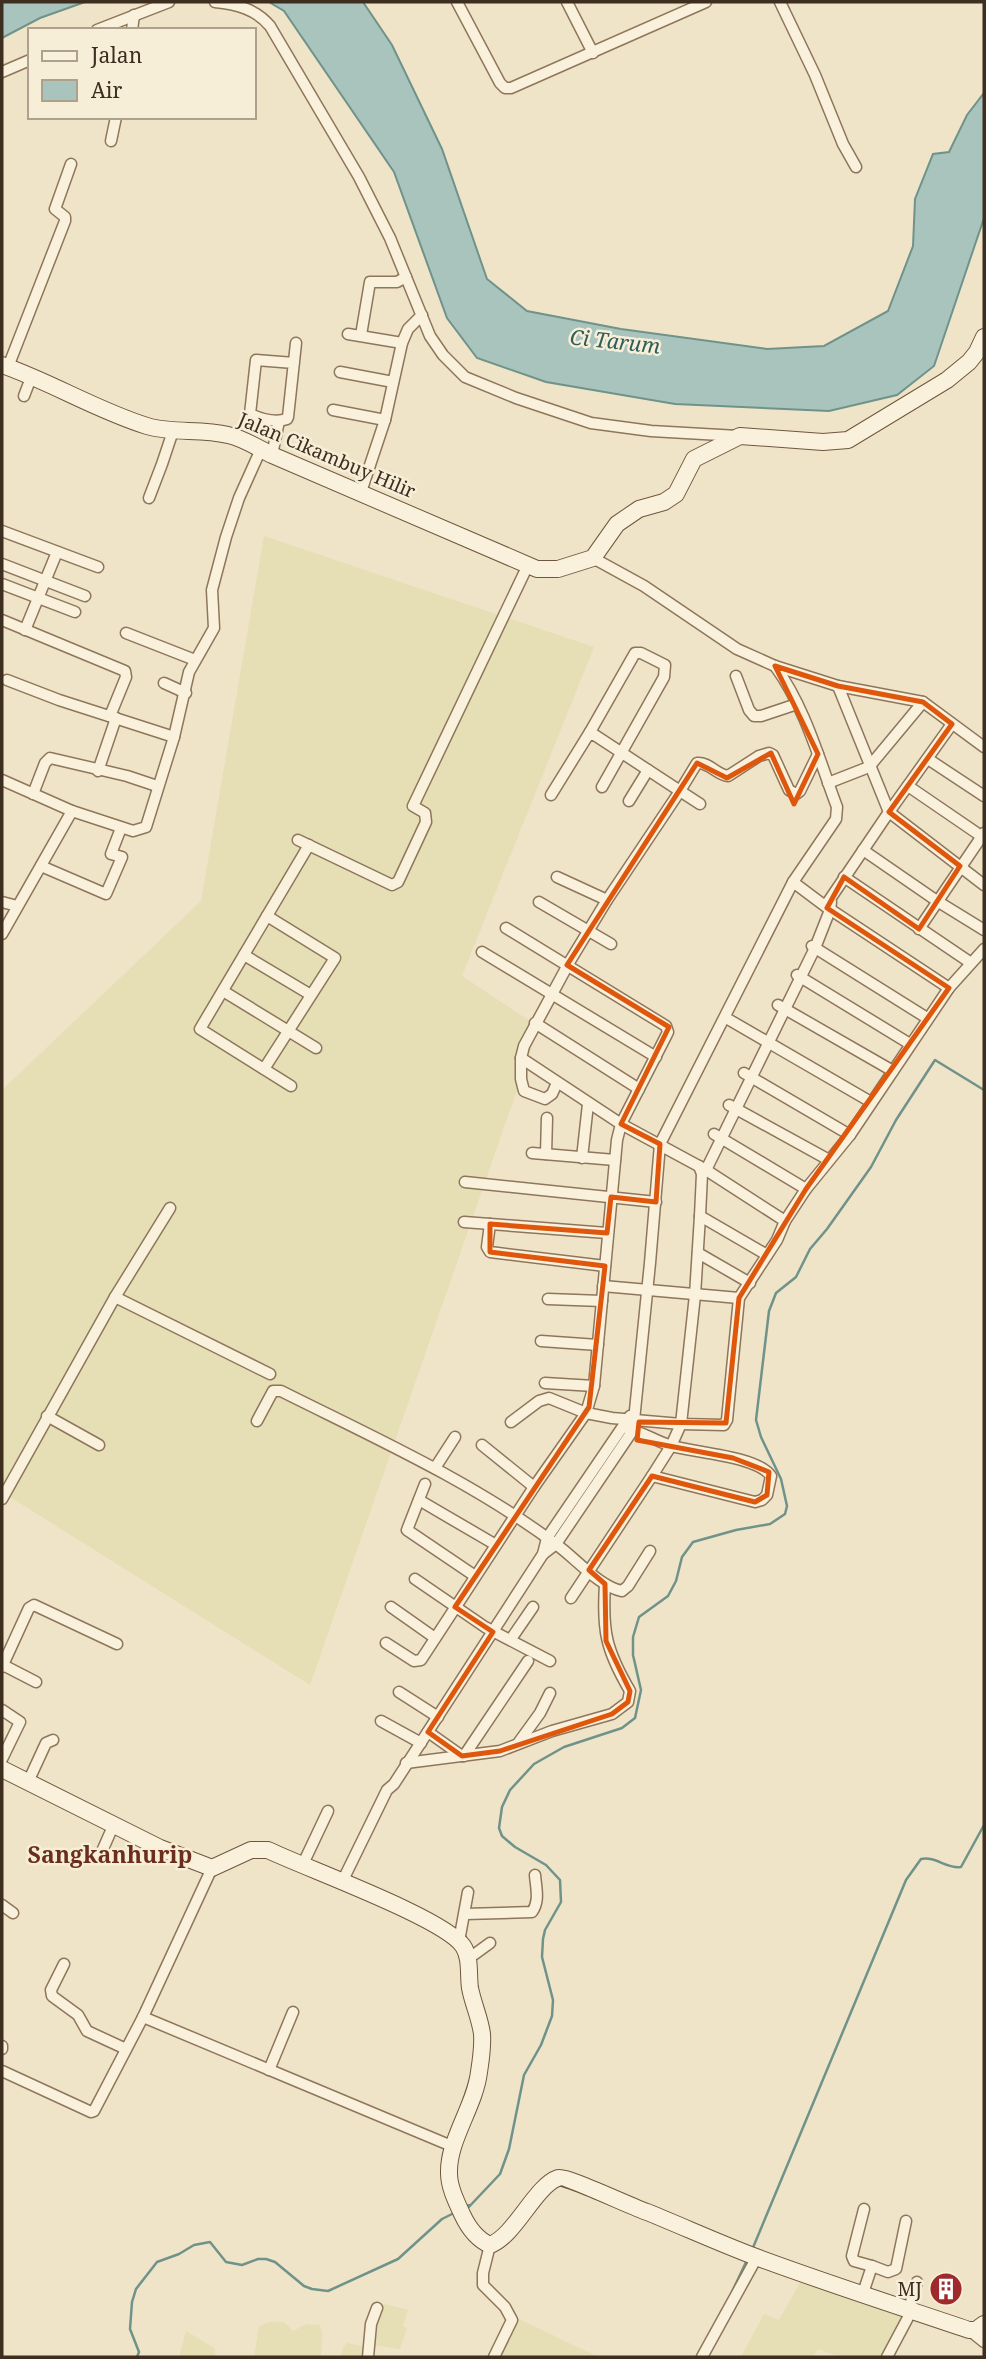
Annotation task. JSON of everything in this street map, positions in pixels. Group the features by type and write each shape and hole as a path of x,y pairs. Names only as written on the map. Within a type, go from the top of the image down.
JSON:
{"street":[{"path":"102,28 169,2"},
{"path":"215,2 238,5 257,14 270,26 359,177 436,347 460,372 474,381 591,423 651,431 823,442 848,439 947,380 970,362 984,337"},
{"path":"457,2 505,88 511,88 593,53 706,2"},
{"path":"567,2 593,53"},
{"path":"780,2 815,75 843,144 856,167"},
{"path":"132,28 134,15"},
{"path":"2,72 28,61"},
{"path":"111,141 116,119"},
{"path":"5,366 65,221 65,217 55,209 71,163"},
{"path":"361,335 369,282 397,282 406,277"},
{"path":"361,492 385,420 402,343 408,329 422,315"},
{"path":"348,334 402,343"},
{"path":"294,363 256,360 247,411 258,418 279,421 288,417 294,363 296,343"},
{"name":"Jalan Cikambuy Hilir","path":"5,366 32,375 153,428 230,435 537,569 558,569 596,554"},
{"path":"340,372 393,382"},
{"path":"24,396 32,375"},
{"path":"333,411 385,420"},
{"path":"2,780 72,811 121,828 133,831 145,827 174,737 189,672 215,628 212,590 239,498 266,452 279,421"},
{"path":"149,498 173,430"},
{"path":"740,436 694,459 676,494 664,502 639,509 617,524 596,554 737,649 775,666 838,686 923,702 984,747"},
{"path":"2,531 98,567"},
{"path":"26,630 57,552"},
{"path":"2,564 85,596"},
{"path":"298,840 392,885 398,882 426,822 425,813 413,806 528,565"},
{"path":"2,584 75,612"},
{"path":"2,620 125,671 126,677 98,771"},
{"path":"126,634 195,660"},
{"path":"551,795 635,653 642,653 665,665 664,677 602,787"},
{"path":"345,1883 406,1763 630,1421 648,1291 660,1144 793,882 836,819 837,807 818,754 797,704 775,666"},
{"path":"736,676 754,716 797,704"},
{"path":"8,680 59,700 174,737"},
{"path":"164,684 186,693"},
{"path":"838,686 889,812 984,885"},
{"path":"828,783 869,767 923,702"},
{"path":"571,1598 671,1446 681,1424 695,1295 702,1170 748,1075 767,1043 781,1007 844,877 952,724"},
{"path":"590,732 700,804"},
{"path":"557,1083 552,1094 545,1099 524,1091 521,1058 534,1023 607,900 697,763 703,763 722,775 729,776 759,756 769,753 773,755 789,790 796,794 818,754"},
{"path":"33,794 50,758 157,786"},
{"path":"928,759 984,796"},
{"path":"629,802 648,771"},
{"path":"908,786 983,836 919,929"},
{"path":"2,934 72,811"},
{"path":"41,866 106,894 122,857 111,854 121,828"},
{"path":"291,1086 200,1029 309,845"},
{"path":"863,850 984,930"},
{"path":"557,877 607,900"},
{"path":"844,877 971,963"},
{"path":"793,882 949,988"},
{"path":"2,902 17,906"},
{"path":"538,902 611,944"},
{"path":"264,1069 335,958 267,916"},
{"path":"386,1643 418,1662 586,1413 594,1386 618,1132 668,1032 666,1026 506,928"},
{"path":"812,946 927,1018"},
{"path":"511,1422 544,1398 556,1399 586,1413 630,1421 722,1425 727,1420 738,1298 750,1283 806,1189 850,1135 949,988 984,949"},
{"path":"482,952 656,1057"},
{"path":"244,955 311,995"},
{"path":"798,975 910,1044"},
{"path":"223,990 316,1048"},
{"path":"781,1007 892,1071"},
{"path":"726,1018 871,1102"},
{"path":"534,1023 639,1090"},
{"path":"521,1058 621,1125 660,1144 786,1221"},
{"path":"748,1075 850,1135"},
{"path":"582,1158 588,1104"},
{"path":"732,1107 829,1160"},
{"path":"546,1154 547,1118"},
{"path":"718,1136 806,1189"},
{"path":"532,1153 615,1160"},
{"path":"466,1182 656,1202"},
{"path":"2,1499 7,1479 170,1208"},
{"path":"701,1216 767,1255"},
{"path":"464,1222 607,1233"},
{"path":"490,1224 487,1247 490,1252 605,1266"},
{"path":"698,1253 750,1283"},
{"path":"603,1286 738,1298"},
{"path":"115,1297 270,1374"},
{"path":"548,1299 602,1301"},
{"path":"541,1342 598,1345"},
{"path":"545,1383 594,1386"},
{"path":"257,1422 271,1394 278,1390 435,1468 515,1515 605,1584 617,1590 626,1588 650,1551"},
{"path":"47,1416 99,1445"},
{"path":"630,1421 671,1446 733,1458 766,1470 771,1476 767,1495 755,1502 652,1476"},
{"path":"435,1468 455,1437"},
{"path":"482,1445 534,1487"},
{"path":"425,1484 407,1530 475,1576"},
{"path":"419,1500 496,1545"},
{"path":"415,1579 455,1607 550,1661"},
{"path":"406,1763 500,1751 519,1742 612,1714 628,1702 630,1691 614,1663 606,1641 603,1616 605,1584"},
{"path":"36,1682 2,1666 29,1608 34,1605 117,1644"},
{"path":"511,1639 533,1607"},
{"path":"391,1608 435,1638"},
{"path":"463,1756 528,1661"},
{"path":"399,1692 438,1717"},
{"path":"519,1742 551,1693"},
{"path":"2,1710 20,1722 2,1759"},
{"path":"381,1721 421,1743"},
{"path":"428,1732 463,1756"},
{"path":"28,1782 46,1743 53,1740"},
{"path":"2,1769 160,1848 212,1868"},
{"path":"302,1866 328,1811"},
{"path":"99,1858 114,1824"},
{"path":"2,2071 92,2112 143,2017 212,1868 257,1848 268,1850 420,1917 459,1941 468,1959 471,1992 479,2020 482,2048 475,2093 449,2167 451,2187 470,2229 490,2245"},
{"path":"465,1914 532,1912 536,1907 535,1875"},
{"path":"459,1941 468,1892"},
{"path":"2,1905 13,1913"},
{"path":"468,1959 491,1943"},
{"path":"64,1964 51,1990 52,1996 78,2015 86,2031 126,2049"},
{"path":"269,2070 293,2012"},
{"path":"143,2017 454,2147"},
{"path":"494,2357 512,2320 505,2307 483,2285 490,2245 504,2235 545,2188 562,2177 753,2256 910,2309 976,2327 984,2342"},
{"path":"864,2209 852,2259 888,2272 895,2269 906,2221"},
{"path":"702,2357 753,2256"},
{"path":"863,2293 872,2266"},
{"path":"887,2357 910,2309 917,2282"},
{"path":"368,2357 371,2324 377,2308"}],"highlighted area":[{"path":"775,666 838,686 923,702 952,724 889,812 960,866 919,929 844,877 827,908 949,988 806,1189 739,1298 726,1423 639,1422 637,1440 733,1458 769,1472 767,1495 755,1502 652,1476 589,1570 605,1584 606,1641 630,1691 628,1702 612,1714 500,1751 462,1756 428,1732 493,1632 455,1607 589,1407 605,1266 490,1252 490,1224 607,1233 611,1197 656,1202 660,1144 621,1124 669,1027 567,965 697,763 727,778 771,753 794,804 818,754"}],"shaded area":[{"path":"264,536 594,647 462,976 539,1027 310,1685 2,1492 2,1090 201,901"},
{"path":"802,2279 902,2315 880,2357 840,2357 818,2349 813,2357 741,2357 764,2314 779,2320"},
{"path":"385,2304 408,2310 403,2326 407,2328 400,2349 371,2345 374,2316"},
{"path":"517,2318 598,2357 498,2357"},
{"path":"270,2322 284,2322 293,2331 307,2324 320,2325 321,2357 254,2357 259,2326"},
{"path":"186,2331 214,2348 216,2357 179,2357"},
{"path":"347,2343 366,2347 365,2357 340,2357"}],"water":[{"path":"2,2 85,2 40,18 2,38"},
{"name":"Ci Tarum","path":"269,2 363,2 392,45 442,149 487,279 527,311 621,329 767,349 824,346 888,311 913,246 915,199 933,154 949,152 967,115 984,93 984,218 934,366 897,395 829,411 675,404 546,382 477,358 447,318 394,172 284,11"}],"waterway":[{"path":"466,2207 469,2205 466,2210 500,2174 509,2149 524,2075 541,2045 552,2016 553,2000 542,1957 543,1939 545,1930 561,1902 560,1880 546,1865 502,1836 499,1828 502,1807 510,1790 534,1764 564,1747 622,1728 635,1718 641,1690 633,1655 633,1637 639,1617 668,1596 676,1581 682,1557 693,1542 770,1524 785,1514 787,1506 781,1479 756,1420 769,1311 776,1293 796,1277 810,1249 871,1167 896,1120 935,1060 984,1090"},
{"path":"752,2250 906,1880 921,1859 961,1867 984,1825"},
{"path":"137,2357 139,2352 130,2329 136,2289 157,2262 194,2245 210,2242 226,2262 242,2265 258,2259 275,2262 304,2286 328,2291 398,2259 442,2219 454,2213"},
{"path":"732,2292 747,2260"}],"place":[{"name":"MJ","path":"946,2289"}],"district":[{"name":"Sangkanhurip","path":"110,1855"}]}
